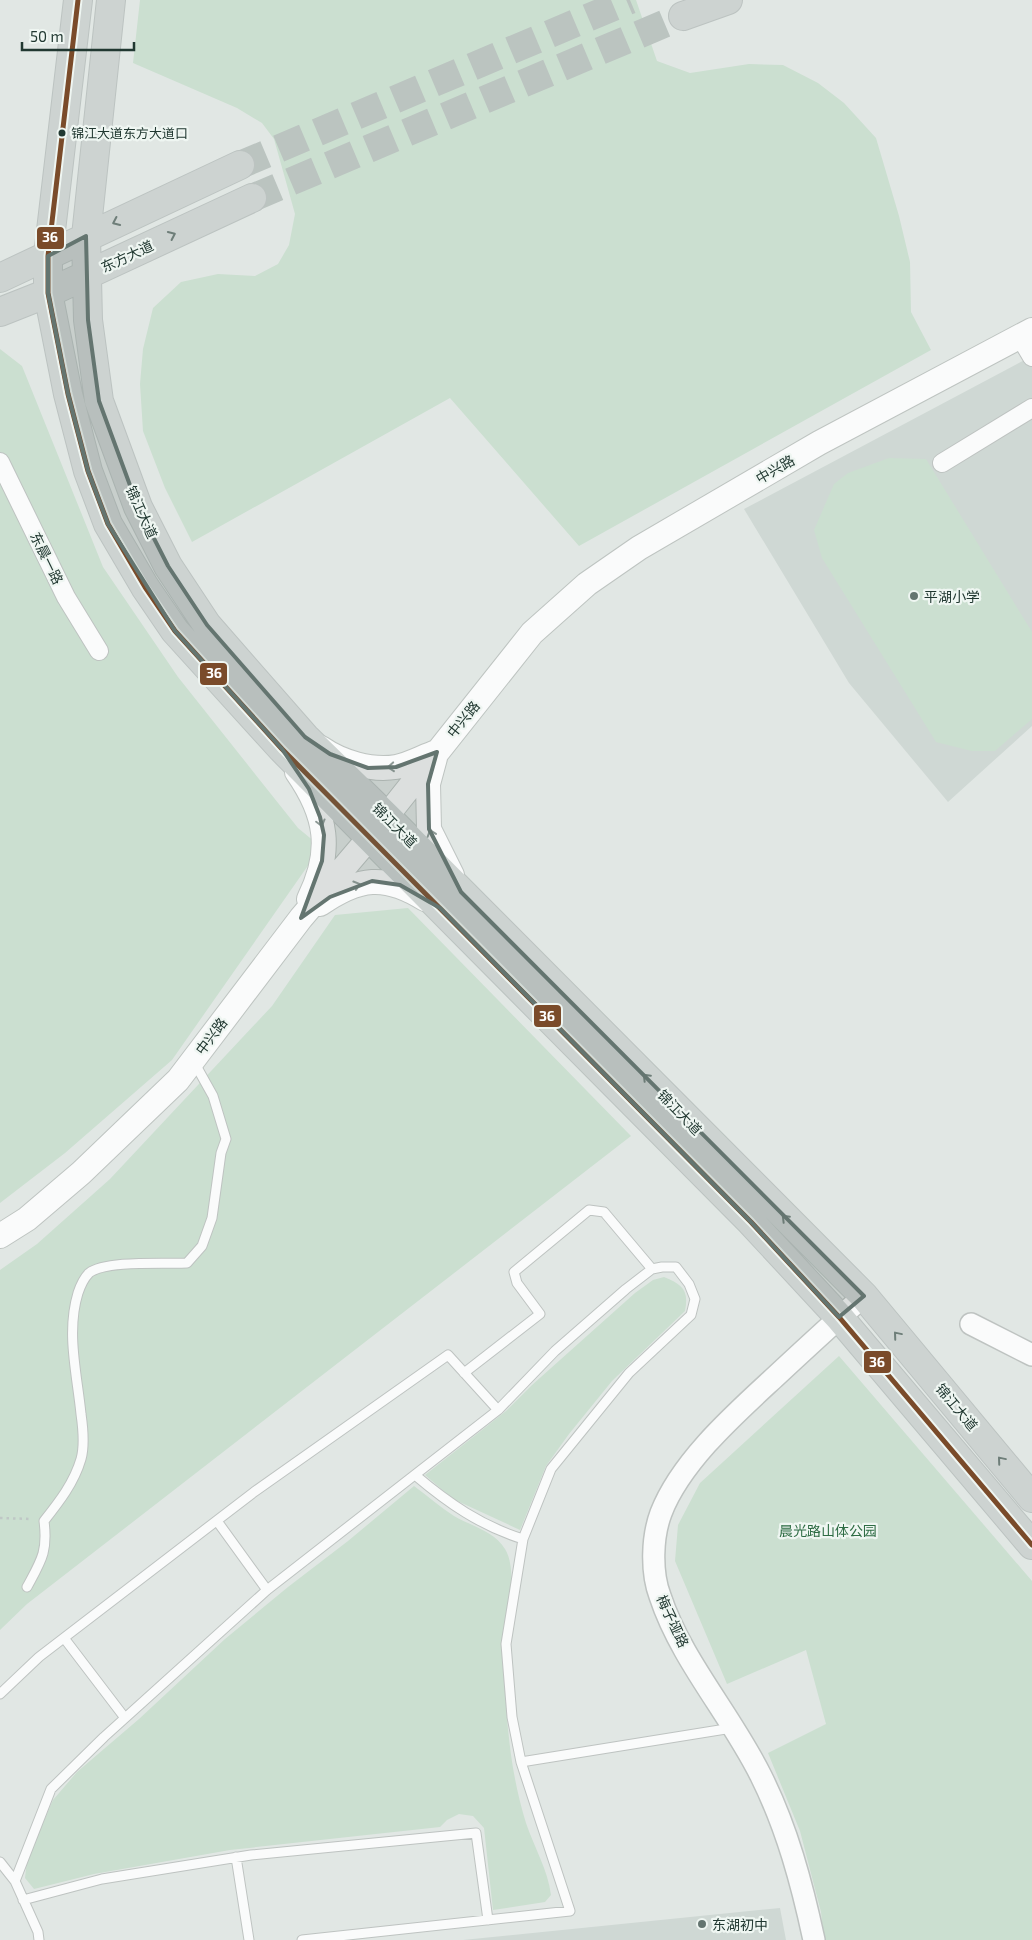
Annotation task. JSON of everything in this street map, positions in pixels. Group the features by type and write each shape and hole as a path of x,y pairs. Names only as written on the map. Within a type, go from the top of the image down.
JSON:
{"main road":[{"name":"锦江大道","path":"78,0 48,256 48,293 68,394 88,471 108,524 145,587 175,631 294,743 386,816 864,1296 1032,1498"},
{"name":"锦江大道","path":"111,0 86,236 88,320 99,402 138,507 168,566 207,625 294,743 370,837 752,1222 839,1317 1032,1545"},
{"path":"683,16 728,0"},
{"path":"0,278 86,236 240,166"},
{"name":"东方大道","path":"0,312 48,293 252,198"},
{"name":"中兴路","path":"0,1236 27,1219 81,1173 178,1080 300,918 370,837 532,633 587,584 639,548 819,443 1026,334"},
{"path":"294,743 368,768 396,767 437,752"},
{"path":"294,743 320,817 324,835 322,861 315,887 300,918"},
{"path":"437,752 428,784 429,829 440,854 461,892"},
{"path":"300,918 330,897 353,886 372,881 400,885 440,908"}],"street":[{"path":"1026,334 1032,357"},
{"path":"942,463 1032,408"},
{"name":"东晨一路","path":"0,462 66,597 98,651"},
{"name":"梅子垭路","path":"814,1940 802,1884 781,1823 761,1776 734,1728 684,1648 659,1594 656,1574 655,1534 661,1513 677,1481 692,1459 749,1401 864,1296"},
{"path":"971,1324 1032,1355"}],"lane":[{"path":"27,1587 43,1556 46,1540 44,1521 67,1491 81,1458 83,1433 72,1326 74,1306 80,1286 90,1273 106,1266 187,1263 202,1246 212,1218 221,1153 226,1138 213,1096 193,1060"},
{"path":"464,1374 540,1314 517,1283 514,1272 589,1210 604,1212 652,1269"},
{"path":"14,1881 51,1789 125,1718 267,1590 498,1410 555,1351 652,1269 676,1267 689,1284 695,1298 691,1315 629,1373 551,1469 523,1539 506,1644 512,1717 521,1762 570,1911 302,1940"},
{"path":"0,1694 39,1657 254,1492 448,1355 498,1410"},
{"path":"415,1475 440,1496 471,1516 497,1531 523,1539"},
{"path":"217,1521 267,1590"},
{"path":"64,1638 125,1718"},
{"path":"521,1762 734,1728"},
{"path":"23,1900 102,1879 236,1857 476,1833 488,1920"},
{"path":"236,1857 249,1940"},
{"path":"0,1862 14,1881 38,1932 39,1940"}],"path":[{"path":"0,1518 44,1521"}],"highlighted area":[{"path":"86,236 88,320 99,401 138,507 168,566 207,625 305,737 330,754 368,768 396,767 437,752 428,784 429,829 461,892 864,1296 839,1317 751,1222 440,908 400,885 372,881 330,897 301,918 322,861 324,835 320,817 309,789 282,749 175,631 108,524 88,471 68,394 48,293 48,256"}],"shaded area":[{"name":"平湖小学","path":"1032,356 1032,726 948,802 849,683 744,509"},
{"name":"东湖初中","path":"780,1908 786,1940 463,1940"}],"green space":[{"path":"140,0 636,0 657,61 690,73 749,64 783,65 818,83 844,103 876,138 899,216 910,262 911,312 931,350 579,546 450,398 192,542 165,488 143,431 140,384 143,349 153,308 181,282 218,274 255,276 278,264 289,245 295,214 274,139 262,123 237,108 133,63"},
{"path":"0,349 22,366 103,567 178,677 298,828 321,847 172,1060 65,1153 0,1203"},
{"path":"889,458 926,459 1032,632 1032,719 995,751 972,751 936,742 822,558 814,530 834,484 848,473"},
{"path":"408,908 631,1136 27,1604 0,1630 0,1270 37,1244 110,1179 272,1006 335,915"},
{"path":"664,1277 683,1289 686,1298 685,1311 612,1381 569,1434 546,1466 520,1530 453,1499 425,1475 506,1411 532,1385 635,1293 653,1280"},
{"name":"晨光路山体公园","path":"839,1356 1032,1581 1032,1940 824,1940 821,1912 800,1831 768,1753 826,1724 806,1650 727,1684 675,1561 678,1525 700,1483"},
{"path":"414,1486 454,1516 489,1533 505,1549 509,1560 511,1589 504,1652 508,1725 516,1784 521,1804 526,1823 544,1868 551,1895 545,1902 493,1910 484,1828 473,1816 459,1814 447,1820 440,1827 230,1850 94,1874 34,1889 25,1878 27,1860 53,1800 77,1772 139,1719 225,1639"}],"tunnel":[{"path":"240,165 630,0"},
{"path":"252,198 683,16"}],"transit line":[{"name":"36","path":"78,0 48,256 48,293 68,394 88,471 108,524 145,587 175,631 282,749 751,1222 839,1317 1032,1545"}],"place":[{"name":"锦江大道东方大道口","path":"62,133"},
{"name":"平湖小学","path":"914,596"},
{"name":"东湖初中","path":"702,1924"}]}
